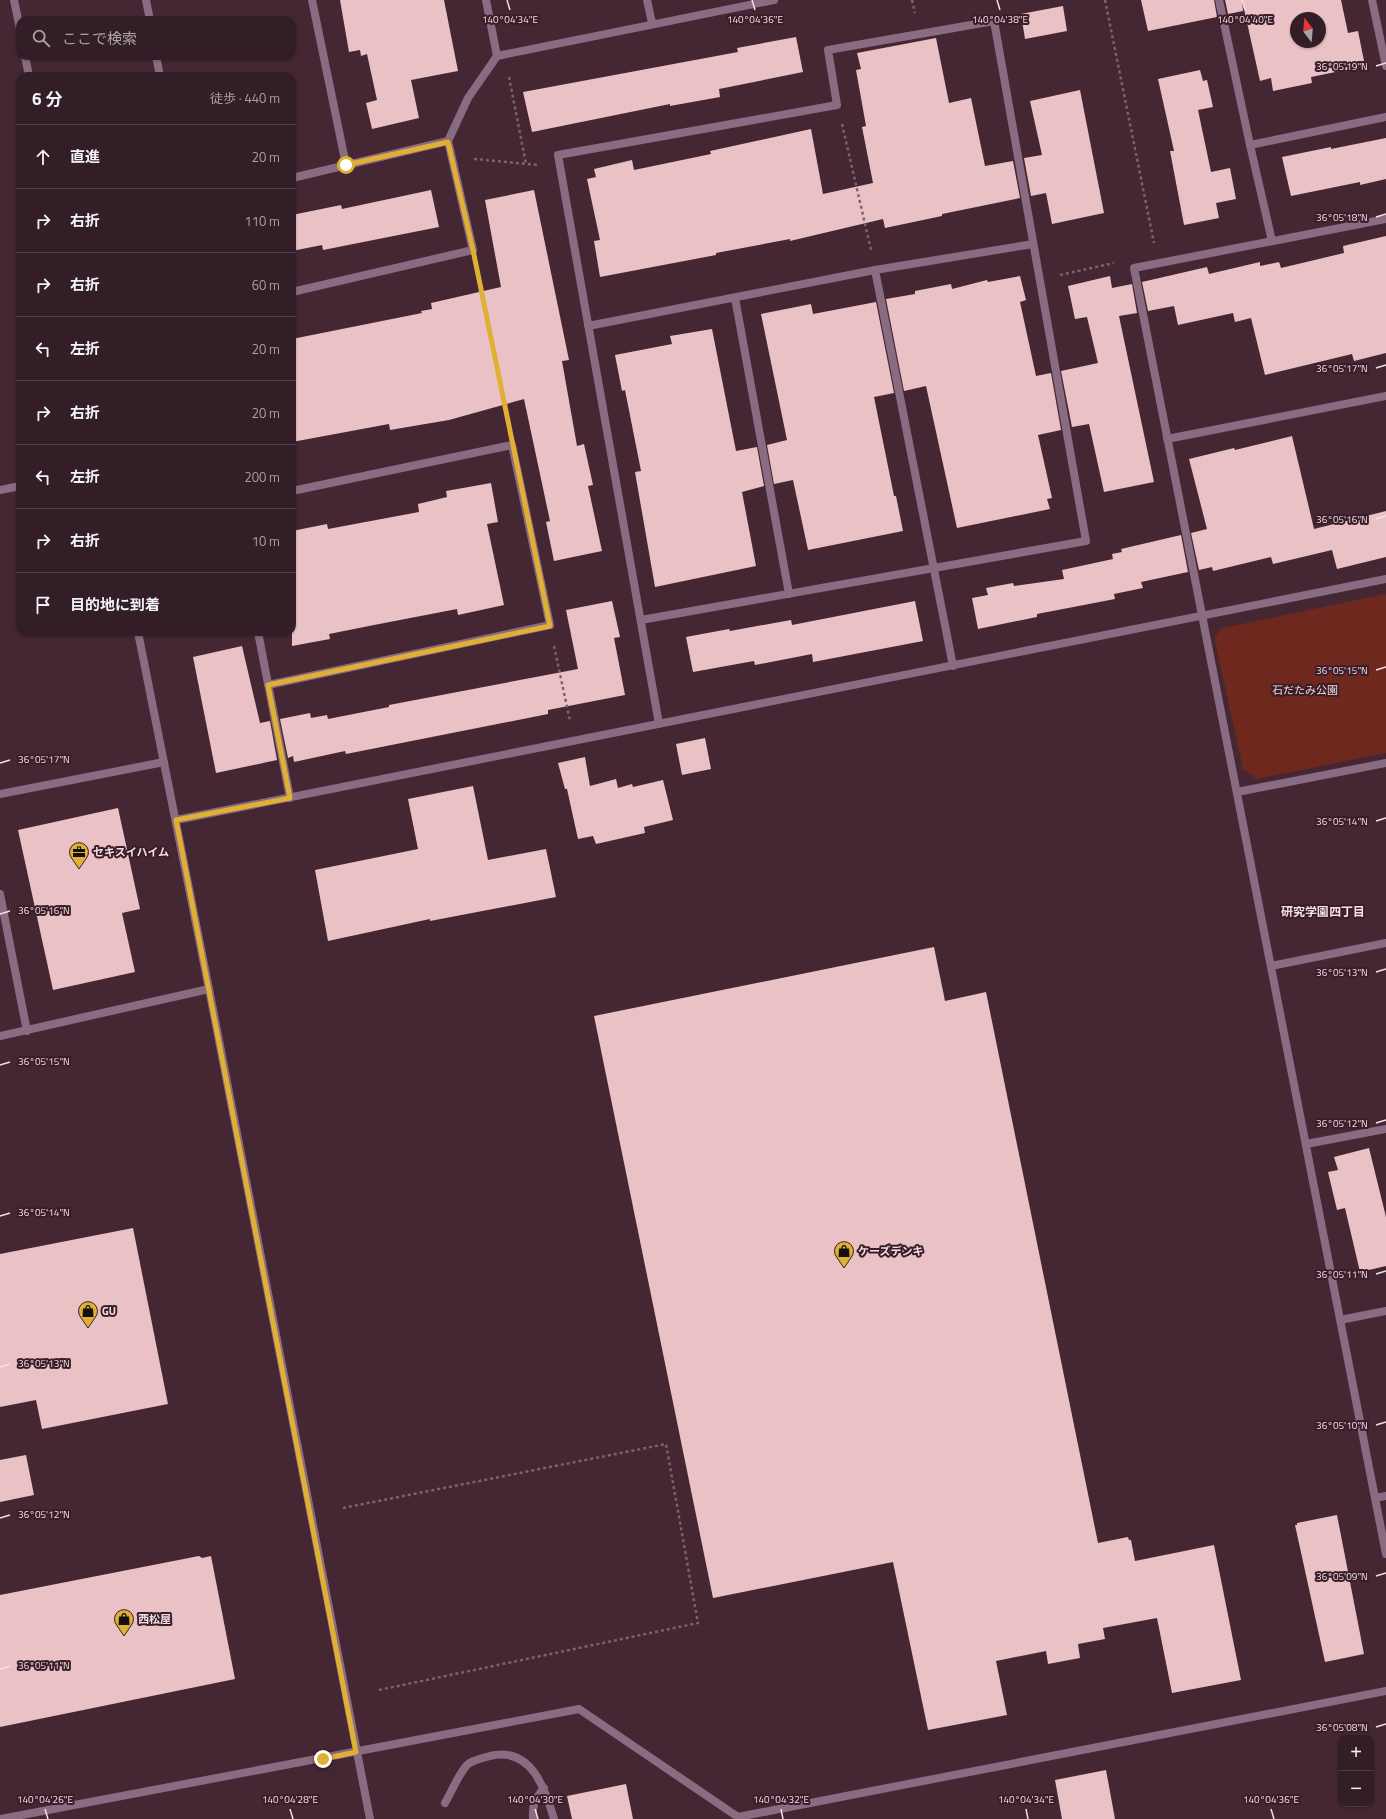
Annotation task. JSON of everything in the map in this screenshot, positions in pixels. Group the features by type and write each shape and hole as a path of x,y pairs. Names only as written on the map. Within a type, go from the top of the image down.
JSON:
{"street":[{"path":"14,0 17,16"},
{"path":"146,0 149,16"},
{"path":"312,0 346,165"},
{"path":"486,0 497,56"},
{"path":"647,0 652,23"},
{"path":"296,291 473,250 448,142 468,98 497,56 652,23 774,0"},
{"path":"1219,0 1272,241"},
{"path":"1372,0 1386,66"},
{"path":"640,620 1086,541 994,21 828,50 837,105 558,155 640,620 659,724"},
{"path":"26,60 28,72"},
{"path":"157,60 159,72"},
{"path":"1250,145 1386,117"},
{"path":"296,177 448,142"},
{"path":"1386,219 1134,268 1386,1554"},
{"path":"588,326 876,270 1033,244"},
{"path":"876,270 953,666"},
{"path":"735,298 789,594"},
{"path":"1167,439 1386,396"},
{"path":"268,685 550,626 512,444 296,490"},
{"path":"0,490 16,487"},
{"path":"176,820 1386,579"},
{"path":"139,636 176,820 370,1819"},
{"path":"259,636 290,798"},
{"path":"0,794 164,762"},
{"path":"1236,792 1386,763"},
{"path":"0,894 27,1031"},
{"path":"1270,966 1386,944"},
{"path":"0,1036 209,989"},
{"path":"1306,1144 1386,1129"},
{"path":"1340,1320 1386,1311"},
{"path":"1375,1498 1386,1496"},
{"path":"1,1819 578,1709 738,1817 1386,1691"},
{"path":"445,1803 467,1764 479,1759 500,1754 514,1755 527,1764 544,1788 554,1819"},
{"path":"533,1819 532,1809 534,1800 544,1788"}],"path":[{"path":"1105,0 1158,264"},
{"path":"509,77 526,164"},
{"path":"837,105 876,270"},
{"path":"454,163 474,159 560,167"},
{"path":"473,250 512,444"},
{"path":"1040,279 1116,263 1134,268"},
{"path":"550,626 574,741"},
{"path":"343,1508 666,1444 698,1623 379,1690"}],"green space":[{"name":"石だたみ公園","path":"1386,594 1386,753 1257,779 1243,769 1214,637 1222,628"}],"building":[{"path":"340,0 444,0 458,71 411,80 419,118 372,129 366,103 377,100 367,54 361,56 360,50 349,52"},
{"path":"1141,0 1214,0 1217,17 1148,31"},
{"path":"1225,0 1242,0 1243,11 1228,14"},
{"path":"1242,0 1341,0 1348,33 1358,31 1365,66 1311,77 1312,83 1273,91 1271,78 1260,81"},
{"path":"1063,6 1067,31 1025,39 1021,14"},
{"path":"796,37 803,72 719,89 720,97 670,106 670,104 532,132 523,92 738,52 737,48"},
{"path":"936,38 949,103 971,98 985,166 1013,161 1020,198 942,214 942,216 885,228 883,219 790,241 790,239 600,277 594,241 600,240 587,179 596,177 594,169 632,160 634,170 711,154 710,151 811,129 823,194 873,183 862,127 866,126 856,70 861,69 857,53"},
{"path":"1200,70 1203,81 1207,80 1213,107 1198,110 1211,172 1230,168 1236,199 1216,203 1219,218 1184,225 1170,151 1174,151 1158,79"},
{"path":"1080,90 1104,213 1052,224 1046,193 1031,196 1024,158 1042,155 1030,101"},
{"path":"1386,138 1386,179 1360,185 1360,182 1291,196 1282,157"},
{"path":"431,190 439,227 323,250 322,245 296,250 296,214 341,205 342,209"},
{"path":"534,190 569,360 562,361 577,446 584,444 593,485 588,486 602,551 554,561 546,522 550,521 524,399 449,420 390,430 389,424 296,441 296,338 422,313 421,311 432,309 431,303 501,287 485,200"},
{"path":"1386,236 1386,353 1354,361 1352,354 1265,375 1251,318 1235,322 1233,313 1178,325 1174,306 1148,311 1142,282 1207,267 1209,274 1260,262 1260,266 1279,262 1281,268 1344,253 1343,246"},
{"path":"1020,276 1026,300 1020,302 1036,376 1051,373 1061,430 1038,435 1052,498 1047,499 1050,509 957,528 926,386 904,391 886,299 915,294 915,291 951,284 952,289 987,280 988,282"},
{"path":"1110,276 1112,288 1132,284 1137,313 1119,316 1154,482 1104,492 1089,424 1072,427 1061,371 1098,363 1087,317 1075,319 1068,286"},
{"path":"876,302 894,393 874,397 894,496 896,496 903,531 808,550 793,480 774,484 767,445 787,440 761,314 811,304 813,314"},
{"path":"712,329 736,451 757,447 764,486 742,492 756,566 655,587 635,472 641,471 625,390 622,391 615,355 672,344 670,336"},
{"path":"1292,436 1314,529 1386,511 1386,557 1337,569 1332,550 1273,564 1271,557 1213,571 1212,567 1199,570 1191,533 1207,529 1189,459 1234,448 1235,450"},
{"path":"491,483 498,522 487,524 504,605 458,615 457,609 374,625 329,634 330,639 292,646 292,636 296,636 296,530 327,524 328,529 419,512 418,504 447,497 446,491"},
{"path":"1181,535 1188,572 1141,582 1143,588 1114,594 1115,599 1037,614 1037,617 978,629 972,598 988,595 986,588 1013,583 1014,586 1064,579 1062,570 1113,559 1112,554 1122,552 1121,549"},
{"path":"612,601 620,637 614,638 625,695 548,710 548,714 346,754 345,751 294,762 293,756 288,758 280,719 310,713 311,718 327,715 328,719 389,707 389,705 578,669 566,610"},
{"path":"915,601 923,641 813,662 812,654 755,665 754,661 693,672 686,637 791,620 792,625"},
{"path":"242,646 260,723 270,721 277,760 216,773 193,657"},
{"path":"705,738 711,769 682,775 676,744"},
{"path":"585,757 590,786 616,779 618,788 632,784 633,787 663,780 673,820 644,827 645,833 596,844 593,836 578,839 567,789 565,789 558,763"},
{"path":"473,786 488,860 546,849 556,897 430,921 430,919 328,941 315,870 418,849 408,799"},
{"name":"セキスイハイム","path":"118,808 140,909 122,913 135,972 53,990 18,830"},
{"name":"ケーズデンキ","path":"934,947 945,1001 986,992 1098,1543 1128,1537 1129,1540 1131,1540 1135,1561 1214,1545 1241,1680 1172,1693 1157,1618 1103,1628 1105,1639 1078,1644 1080,1658 1048,1664 1046,1651 996,1661 1007,1715 928,1730 893,1562 713,1598 594,1016"},
{"path":"1369,1148 1386,1217 1386,1266 1360,1272 1345,1208 1337,1210 1328,1172 1338,1170 1334,1157"},
{"name":"GU","path":"133,1228 168,1404 42,1429 36,1400 0,1407 0,1254"},
{"path":"26,1455 34,1495 0,1502 0,1460"},
{"path":"1337,1515 1364,1654 1325,1662 1295,1525 1297,1525 1297,1523"},
{"name":"西松屋","path":"199,1556 202,1558 211,1556 235,1679 0,1727 0,1595"},
{"path":"1106,1770 1115,1819 1062,1819 1055,1780"},
{"path":"626,1784 633,1819 572,1819 567,1796"}],"place":[{"name":"セキスイハイム","path":"79,869"},
{"name":"ケーズデンキ","path":"844,1268"},
{"name":"GU","path":"88,1328"},
{"name":"西松屋","path":"124,1636"}],"district":[{"name":"研究学園四丁目","path":"1323,912"}],"route":[{"path":"323,1759 356,1752 176,820 290,798 268,685 550,626 473,250 448,142 346,165"}]}
